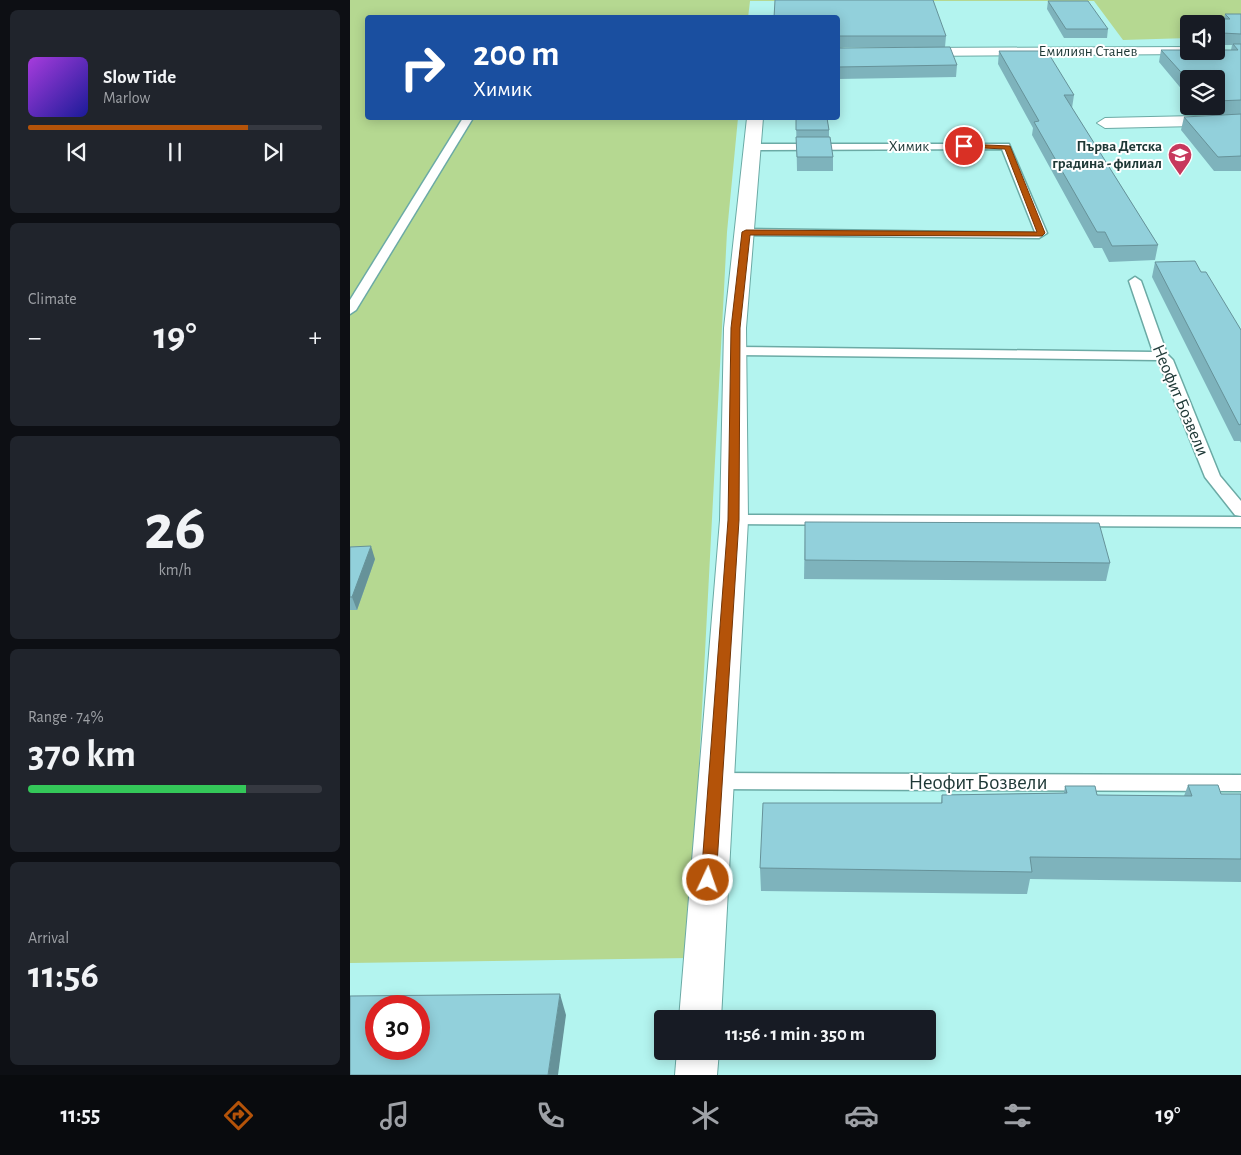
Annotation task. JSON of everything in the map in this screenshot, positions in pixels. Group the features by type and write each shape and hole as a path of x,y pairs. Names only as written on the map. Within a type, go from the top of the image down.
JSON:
{"street":[{"name":"Емилиян Станев","path":"905,52 1180,51"},
{"path":"701,1010 714,781 734,520 734,351 756,120"},
{"path":"1105,123 1241,120"},
{"path":"696,1075 697,1060"}],"lane":[{"path":"350,310 467,120"},
{"name":"Химик","path":"746,232 1035,236 1041,233 1006,146 753,147"},
{"name":"Неофит Бозвели","path":"1135,281 1161,356 1166,360 1213,477 1241,511"},
{"path":"734,351 1161,356"},
{"path":"734,520 1241,522"},
{"name":"Неофит Бозвели","path":"714,781 1241,783"}],"green space":[{"path":"350,0 1241,0 1241,20 1225,20 1225,15 1180,15 1180,38 1123,40 1094,1 750,1 748,15 365,15 365,120 738,120 727,232 689,958 350,963"}],"building":[{"path":"775,0 933,0 946,36 840,36 840,15 774,15"},
{"path":"1048,1 1088,1 1108,29 1066,29"},
{"path":"1225,14 1241,14 1241,34 1225,33 1225,19 1230,19"},
{"path":"1233,44 1241,44 1241,100 1225,101 1225,70 1180,71 1161,50 1180,50 1180,60 1225,60 1225,50 1238,50"},
{"path":"950,47 957,65 840,67 840,48"},
{"path":"999,51 1047,51 1074,95 1064,95 1158,245 1112,246 1105,232 1097,232 1034,122 1039,121"},
{"path":"1241,114 1241,156 1218,157 1184,117"},
{"path":"796,120 827,120 829,130 796,130"},
{"path":"796,137 830,137 833,157 797,157"},
{"path":"1195,261 1201,272 1206,272 1241,330 1241,424 1239,425 1155,262"},
{"path":"805,522 1099,523 1110,563 805,560"},
{"path":"371,546 352,597 350,597 350,547"},
{"path":"1188,785 1218,785 1221,794 1241,794 1241,859 1030,857 1032,872 760,868 763,803 942,803 942,795 1067,793 1065,786 1095,786 1097,795 1192,796"},
{"path":"560,994 548,1075 350,1075 350,996 365,996 365,1060 430,1060 430,995"}],"place":[{"name":"Първа Детска градина - филиал","path":"1180,176"}],"route":[{"path":"708,880 734,520 735,328 746,232 1039,235 1041,233 1008,147 964,146"}]}
